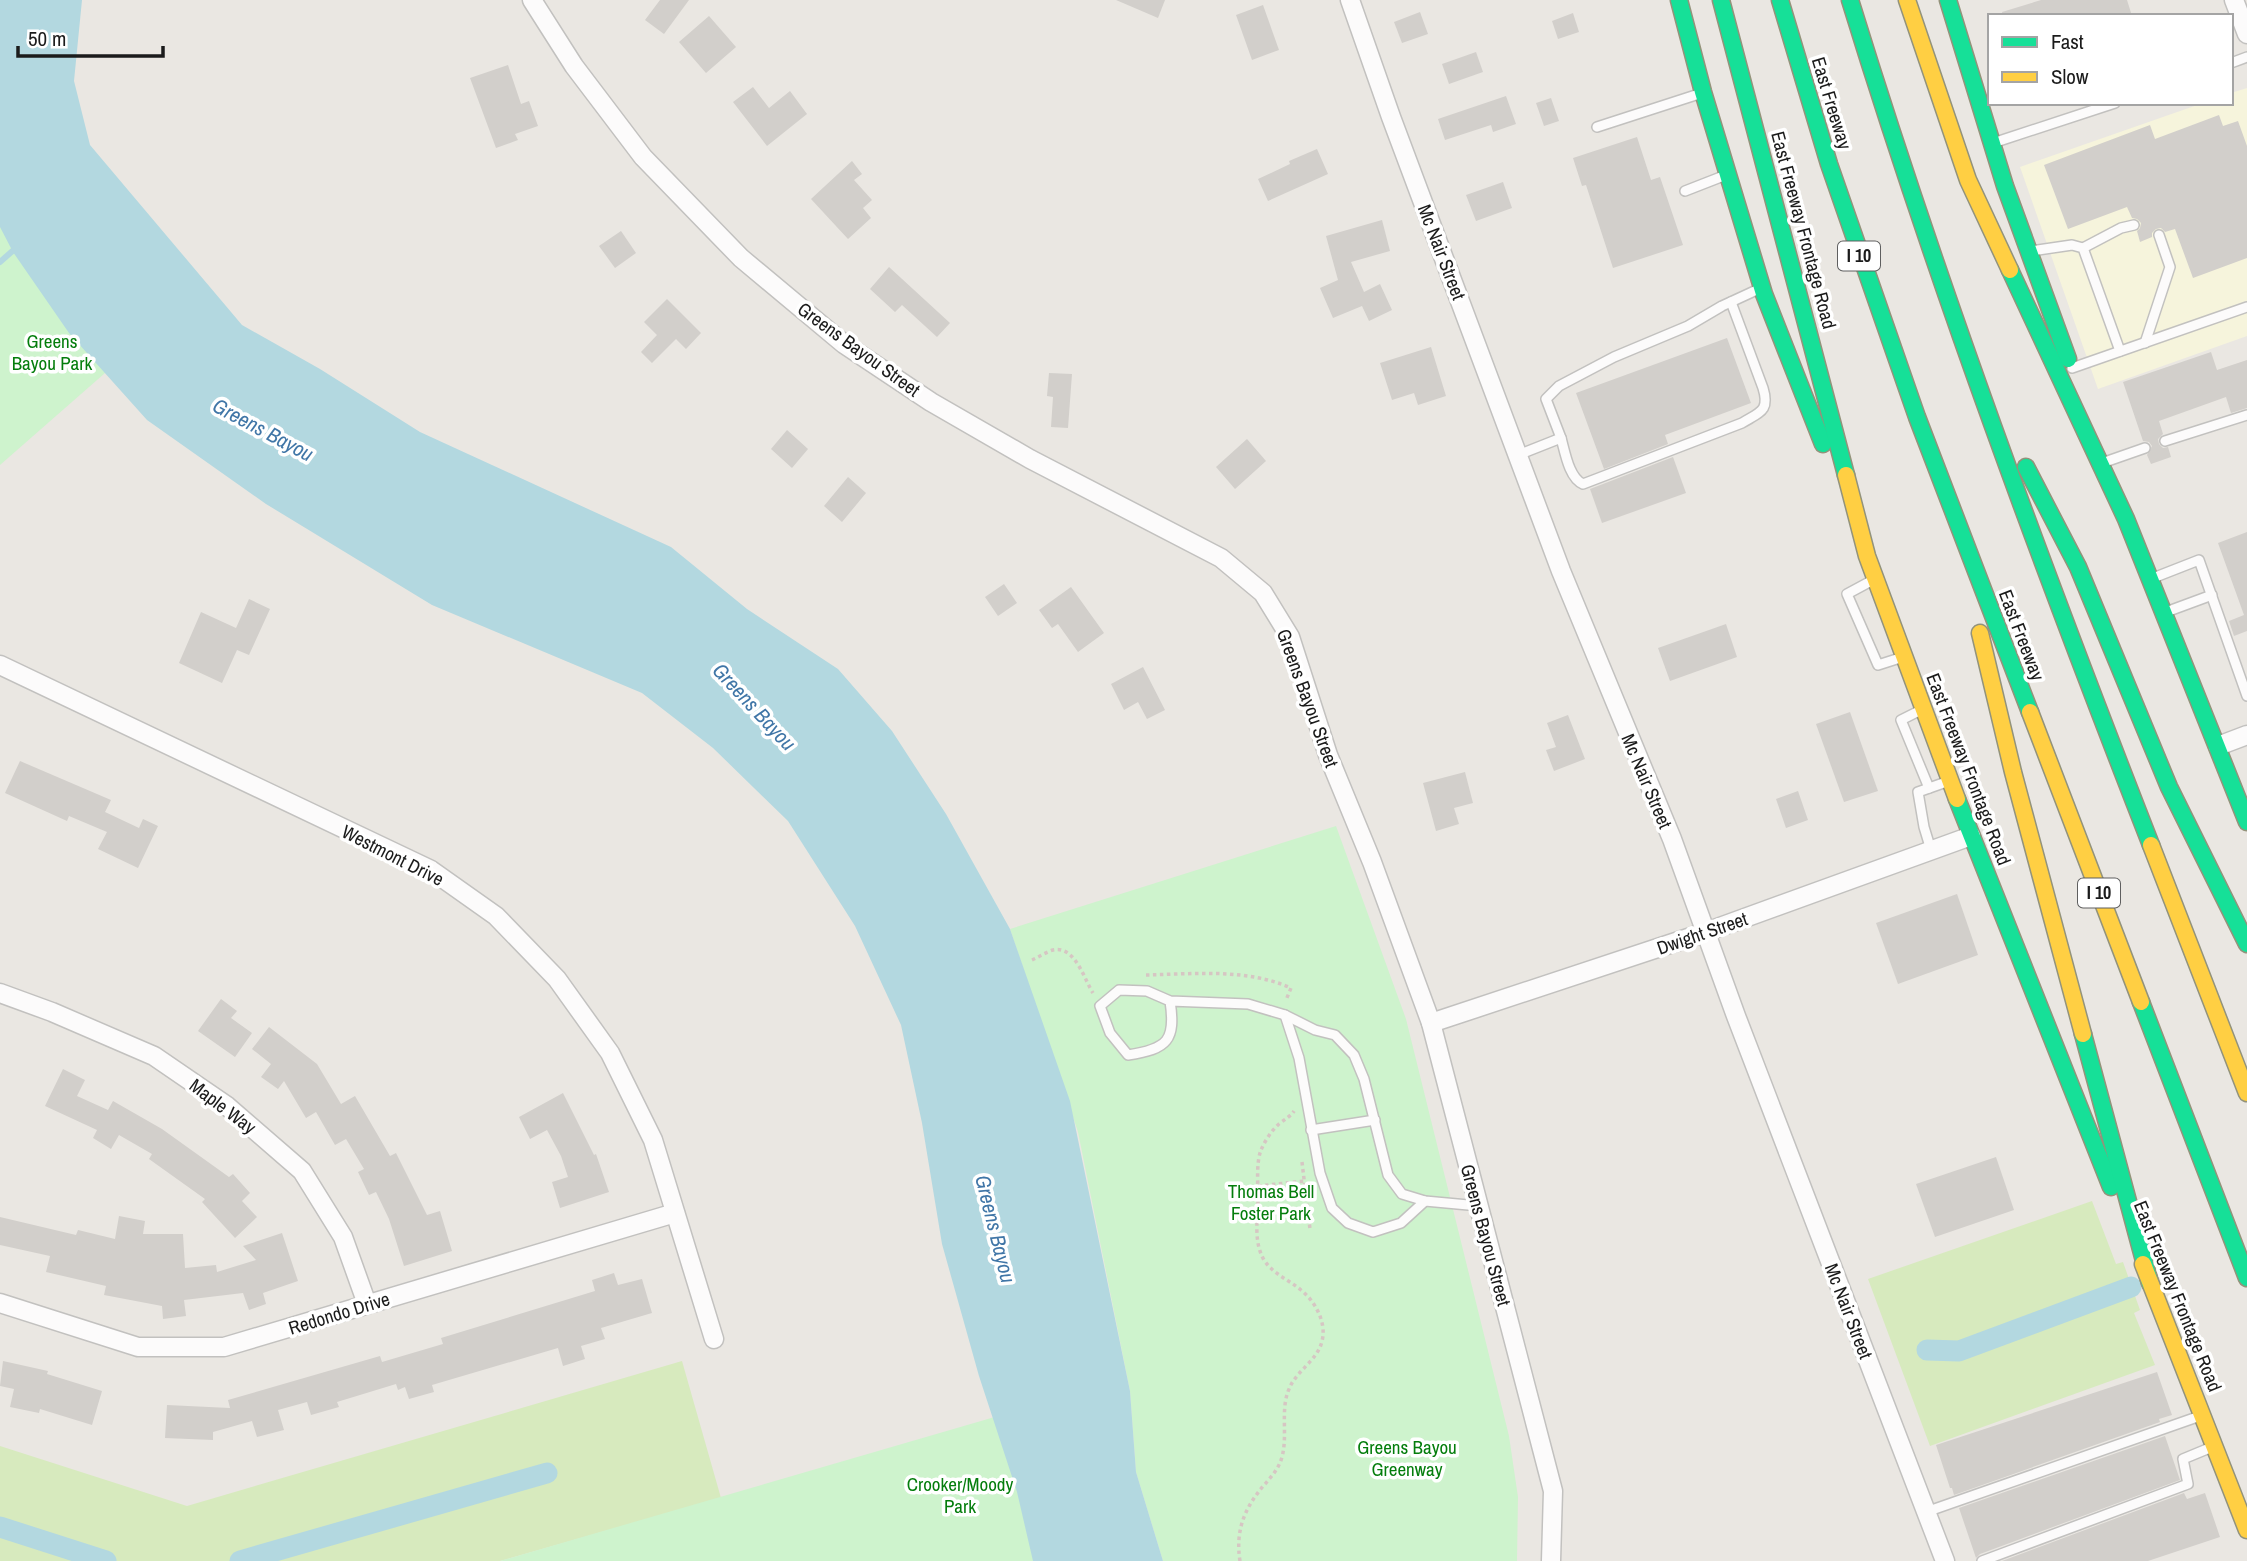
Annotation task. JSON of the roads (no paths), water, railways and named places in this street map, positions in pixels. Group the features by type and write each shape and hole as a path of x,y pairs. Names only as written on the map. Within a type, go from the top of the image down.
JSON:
{"main road":[{"path":"1679,0 1703,92 1762,288 1867,556"},
{"name":"East Freeway Frontage Road","path":"1721,0 1867,556 1971,836 2247,1531"},
{"name":"East Freeway","path":"1780,0 1858,253 1951,508 2247,1278"},
{"path":"1850,0 1885,119 1960,342 2247,1093"},
{"path":"1908,0 1968,180 2103,462 2247,822"},
{"path":"1948,0 1992,144 2103,462"},
{"path":"1960,342 2078,567 2169,787 2247,944"},
{"path":"1951,508 2013,772 2150,1283"}],"street":[{"name":"Greens Bayou Street","path":"532,0 574,66 643,157 741,258 844,344 942,409 1030,459 1221,558 1263,593 1290,637 1328,755 1372,862 1431,1023 1553,1492 1551,1561"},
{"name":"Mc Nair Street","path":"1350,0 1518,455 1619,714 1672,839 1735,1016 1945,1561"},
{"path":"2234,0 2247,34"},
{"name":"Westmont Drive","path":"0,665 431,870 496,916 557,979 610,1053 653,1140 714,1339"},
{"path":"2218,746 2247,735"},
{"name":"Dwight Street","path":"1431,1023 1706,932 1971,836"},
{"name":"Maple Way","path":"0,993 52,1012 154,1056 227,1106 302,1171 343,1237 367,1304"},
{"name":"Redondo Drive","path":"0,1303 138,1347 224,1347 675,1213"}],"lane":[{"path":"1597,127 1703,92"},
{"path":"1992,144 2109,105"},
{"path":"1685,191 1728,174"},
{"path":"2029,251 2072,244 2083,248 2121,228 2134,225"},
{"path":"2145,343 2169,267 2159,235"},
{"path":"2083,248 2120,351"},
{"path":"1731,302 1767,400 1764,410 1742,423 1583,484 1577,481 1546,398 1551,392 1614,357 1688,326 1731,302 1762,288"},
{"path":"2072,368 2247,307"},
{"path":"2165,441 2247,415"},
{"path":"1518,455 1561,438"},
{"path":"2103,462 2145,447"},
{"path":"2151,579 2199,560 2247,696"},
{"path":"1875,579 1847,594 1878,665 1904,657"},
{"path":"2164,612 2212,595"},
{"path":"1923,709 1901,720 1929,788"},
{"path":"1931,850 1918,792 1950,781"},
{"path":"1170,1001 1174,1026 1168,1039 1152,1052 1128,1055 1110,1033 1100,1006 1119,990 1147,990 1170,1001 1248,1004 1284,1011 1315,1030 1335,1035 1354,1055 1364,1079 1388,1175 1402,1194 1425,1201 1479,1206"},
{"path":"1284,1011 1299,1058 1311,1130 1326,1194 1332,1208 1348,1223 1373,1232 1401,1223 1425,1201"},
{"path":"1311,1130 1374,1120"},
{"path":"1926,1512 2202,1415"},
{"path":"1982,1561 2188,1484 2183,1459 2214,1446"}],"water":[{"name":"Greens Bayou","path":"0,0 82,0 74,81 90,145 242,325 320,369 420,432 671,547 747,609 838,669 892,731 946,814 1010,929 1070,1101 1130,1391 1136,1472 1163,1561 1033,1561 1017,1492 979,1376 942,1244 922,1123 901,1025 855,926 788,821 713,748 642,693 432,605 266,504 147,420 69,333 13,252 0,227"}],"waterway":[{"path":"0,262 17,247"},
{"path":"1927,1350 1959,1351 2131,1287"},
{"path":"240,1561 547,1473"},
{"path":"0,1527 106,1561"}],"park label":[{"name":"Greens Bayou Park","path":"52,352"},
{"name":"Thomas Bell Foster Park","path":"1271,1202"},
{"name":"Greens Bayou Greenway","path":"1407,1458"},
{"name":"Crooker/Moody Park","path":"960,1495"}]}
